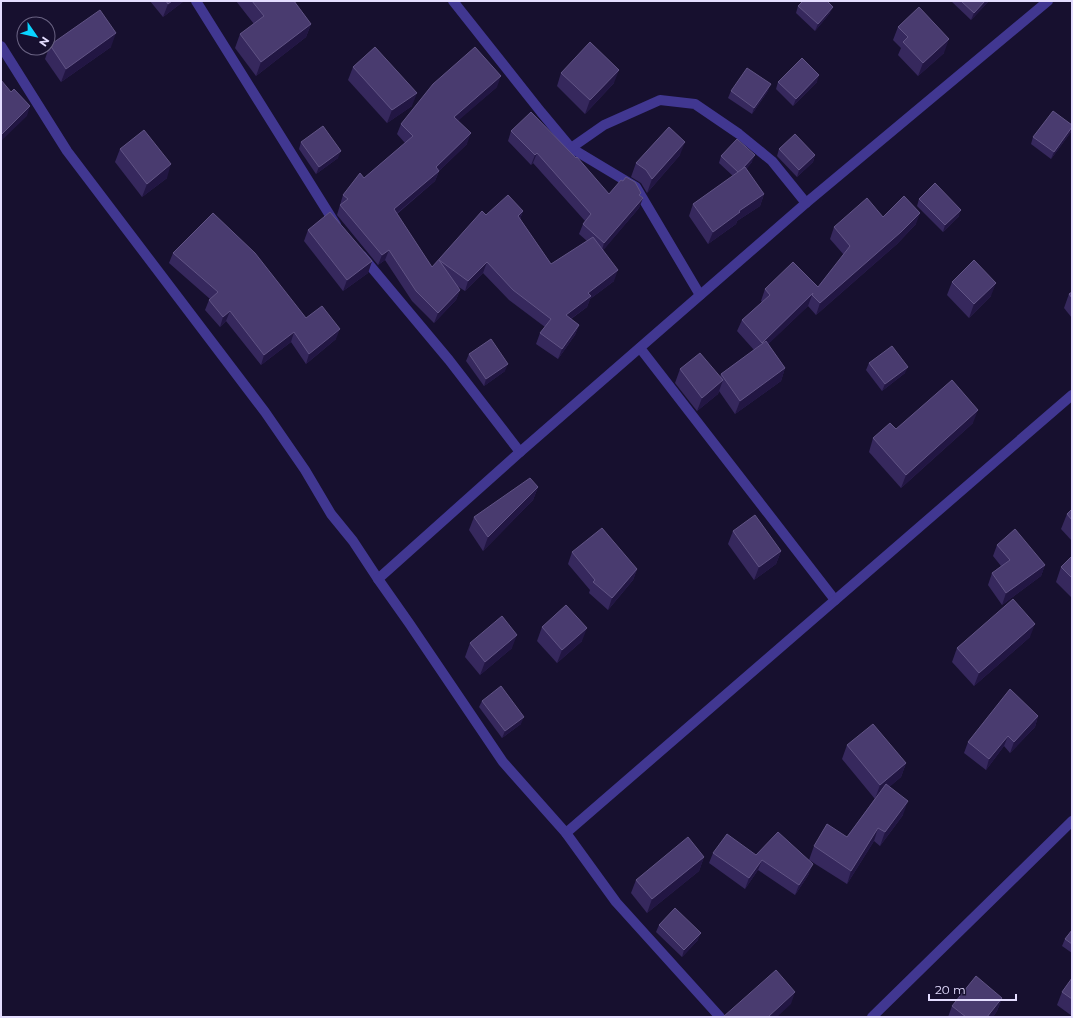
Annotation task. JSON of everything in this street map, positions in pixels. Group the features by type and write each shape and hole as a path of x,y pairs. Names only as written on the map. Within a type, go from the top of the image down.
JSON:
{"street":[{"path":"196,1 332,220 342,232"},
{"path":"453,1 540,112 571,148 636,187 700,295"},
{"path":"378,579 520,452 806,203 1048,1"},
{"path":"1,46 67,151 264,412 305,470 331,514 353,541 503,762 566,833 616,902 720,1017"},
{"path":"571,148 604,126 660,100 695,104 739,134 772,161 806,203"},
{"path":"357,250 449,360 520,452"},
{"path":"640,348 835,600"},
{"path":"566,833 1072,395"},
{"path":"872,1017 1072,821"}],"building":[{"path":"252,1 294,1 311,24 261,62 240,34 264,16"},
{"path":"803,1 827,1 833,7 818,24 798,6"},
{"path":"961,1 985,1 974,13"},
{"path":"919,7 949,39 923,63 903,42 908,37 898,27"},
{"path":"100,10 116,33 66,69 56,54 56,41"},
{"path":"590,42 619,70 590,100 561,73"},
{"path":"375,47 417,93 392,110 353,67"},
{"path":"475,47 501,76 454,117 471,133 436,167 439,171 394,209 432,267 482,211 486,215 508,195 523,211 518,216 551,264 593,237 618,270 588,293 591,296 566,315 579,325 562,349 540,333 551,319 513,290 487,262 468,281 439,260 460,290 438,313 416,291 389,250 382,255 340,205 348,199 343,195 360,173 364,178 413,136 401,124 433,84"},
{"path":"802,58 819,75 796,99 778,82"},
{"path":"747,68 771,84 754,108 731,91"},
{"path":"1,80 11,92 14,89 30,106 1,135"},
{"path":"1053,111 1072,125 1054,152 1033,137"},
{"path":"531,112 576,158 577,157 609,194 621,180 623,181 626,177 635,182 641,193 639,195 643,198 604,243 583,224 591,214 537,153 535,155 511,131"},
{"path":"323,126 341,151 319,167 301,142"},
{"path":"669,127 685,142 652,179 646,170 636,163"},
{"path":"144,130 171,164 147,184 120,149"},
{"path":"795,134 815,155 799,170 779,149"},
{"path":"737,139 755,155 738,172 721,156"},
{"path":"745,167 764,194 739,211 740,212 713,232 693,204"},
{"path":"935,183 961,210 945,225 919,199"},
{"path":"904,196 920,213 901,232 820,303 812,295 813,293 762,343 742,320 770,295 765,289 793,262 818,287 850,246 834,227 867,198 883,217"},
{"path":"330,212 372,261 347,280 308,230"},
{"path":"213,213 255,253 306,318 322,306 340,329 309,354 294,332 264,355 230,311 223,317 209,300 218,292 173,253"},
{"path":"974,260 996,283 974,304 952,282"},
{"path":"491,339 508,364 486,379 469,354"},
{"path":"766,341 785,368 740,401 721,374"},
{"path":"892,346 908,367 885,384 869,363"},
{"path":"700,353 723,380 702,398 680,369"},
{"path":"952,380 978,410 906,475 873,438 890,423 896,429"},
{"path":"530,478 538,487 488,537 474,517"},
{"path":"1072,509 1072,520 1067,514"},
{"path":"755,515 781,551 759,567 733,531"},
{"path":"602,528 637,569 612,598 593,582 595,580 572,552"},
{"path":"1015,529 1045,565 1006,593 992,573 1010,560 997,545"},
{"path":"1072,556 1072,578 1061,567"},
{"path":"1013,599 1035,624 979,673 957,648"},
{"path":"566,605 587,628 562,650 542,627"},
{"path":"502,616 517,635 485,662 470,643"},
{"path":"501,686 524,717 505,731 482,701"},
{"path":"1010,689 1038,716 1014,742 1008,736 989,759 968,742"},
{"path":"873,724 906,763 880,785 847,745"},
{"path":"886,784 908,801 885,832 878,828 851,871 814,846 827,824 847,837"},
{"path":"778,832 813,864 799,885 762,860 749,878 713,853 727,834 756,855"},
{"path":"688,837 704,857 652,899 636,880"},
{"path":"675,908 701,933 684,950 659,925"},
{"path":"1072,930 1072,944 1065,939"},
{"path":"776,970 795,992 768,1017 723,1017"},
{"path":"976,976 1002,998 987,1017 966,1017 952,1006"},
{"path":"1072,978 1072,999 1062,992"}]}
